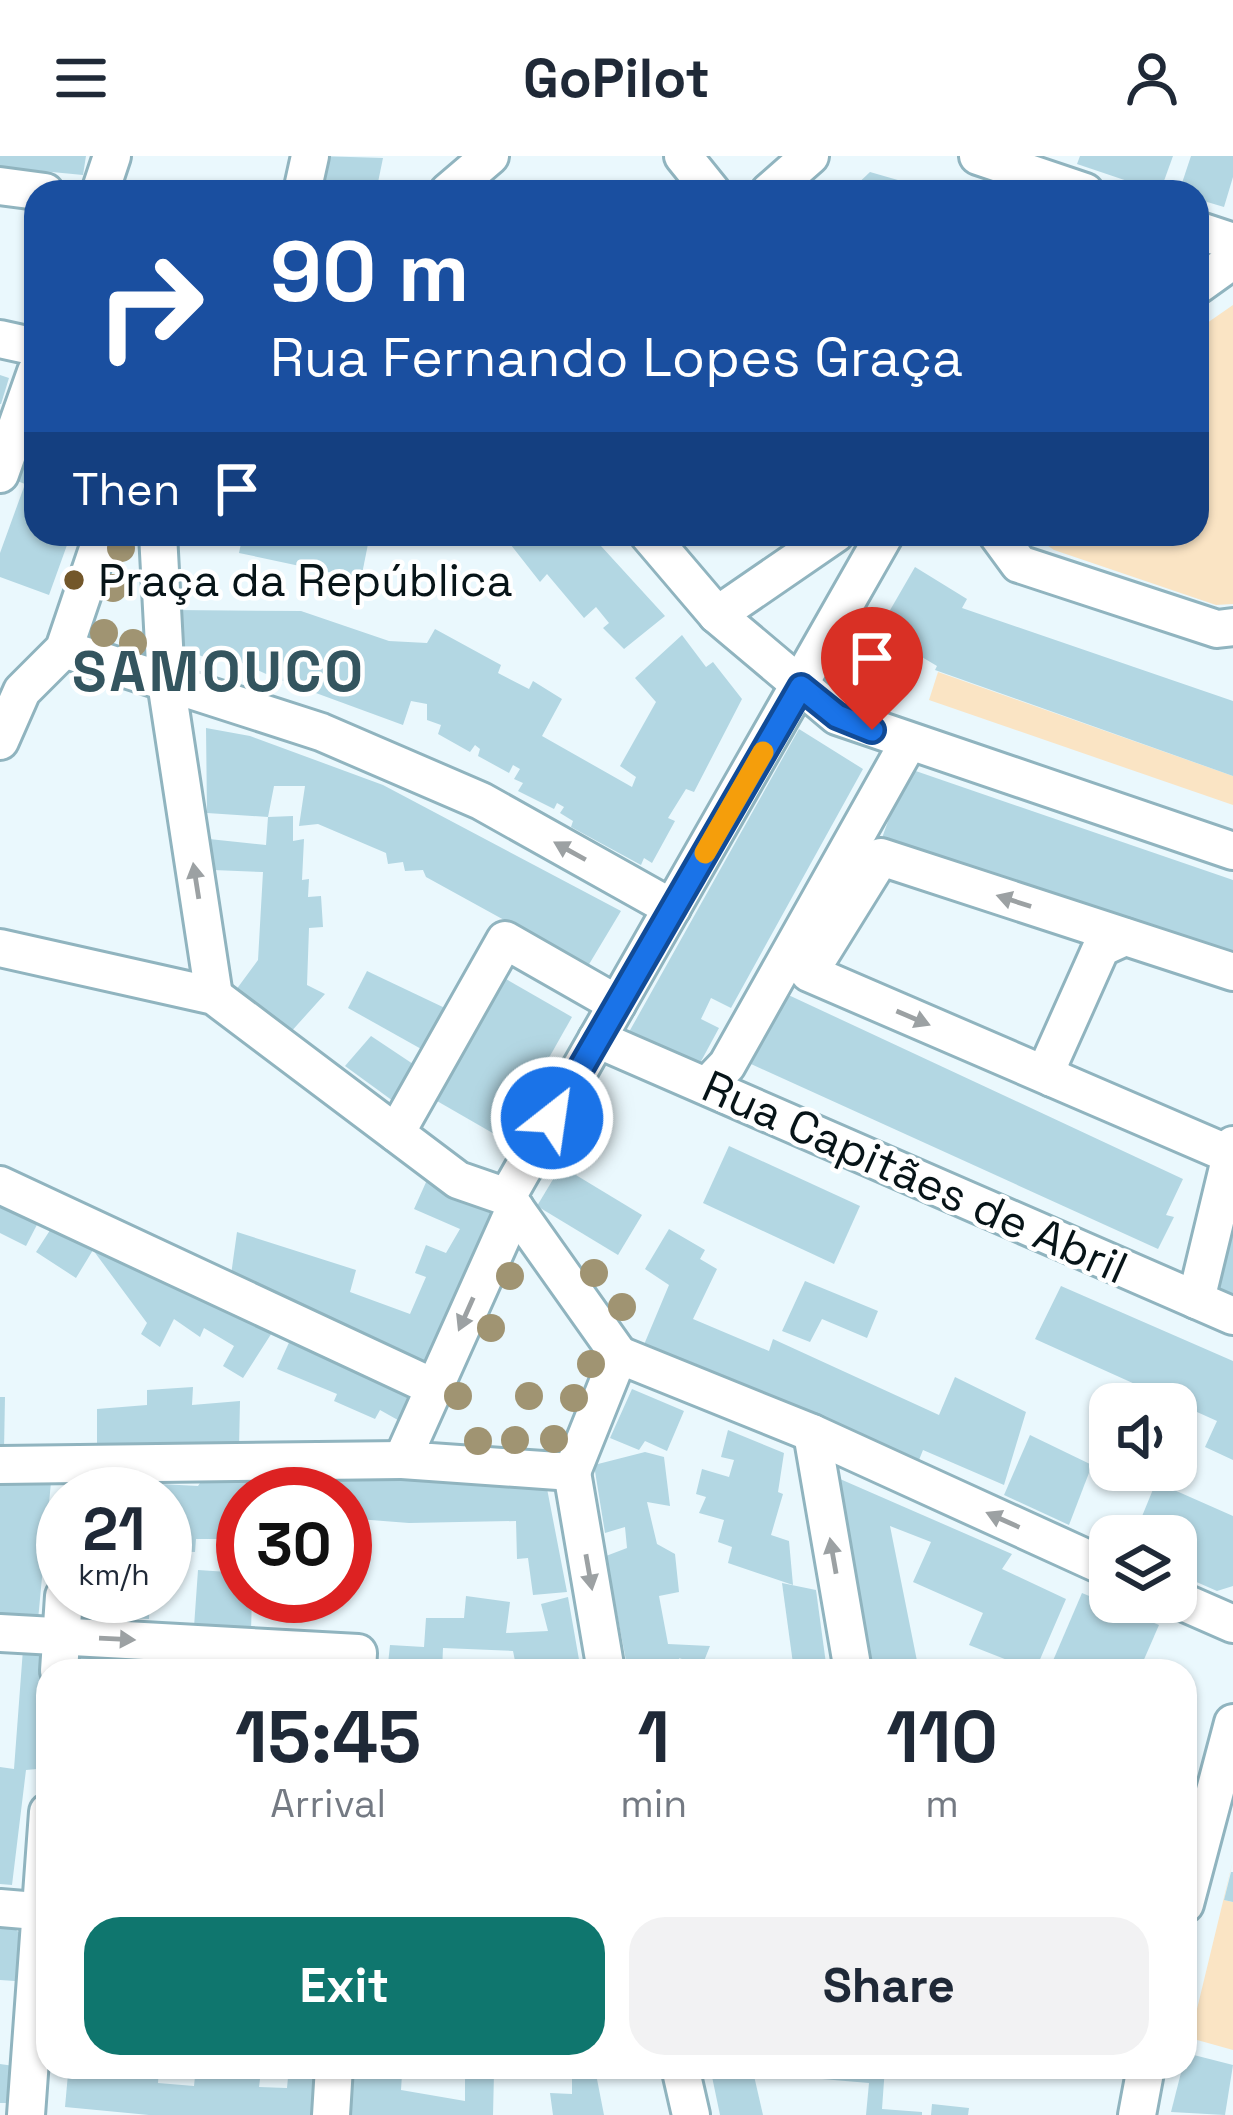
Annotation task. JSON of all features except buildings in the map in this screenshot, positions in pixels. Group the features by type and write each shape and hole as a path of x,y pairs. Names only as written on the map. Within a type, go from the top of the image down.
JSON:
{"street":[{"path":"462,180 490,156"},
{"path":"683,156 702,180"},
{"path":"783,180 810,156"},
{"path":"978,156 1049,180"},
{"path":"0,474 24,406"},
{"path":"0,741 22,691 64,649 100,546"},
{"path":"159,546 166,682 214,996"},
{"path":"658,546 717,615 837,716 1233,851"},
{"path":"717,615 818,546"},
{"path":"403,1460 511,1202 597,1039 878,546"},
{"path":"1006,546 1019,564 1217,629 1233,627"},
{"path":"64,649 321,732 481,801 672,908"},
{"path":"706,1086 727,1065 908,743"},
{"path":"1196,1300 1232,1150 809,974 881,857 1233,972"},
{"path":"1052,1078 1050,1062 1101,948 1125,937"},
{"path":"396,1133 505,940 617,1004"},
{"path":"0,948 214,996 458,1180 511,1202 619,1355 812,1433 1089,1558"},
{"name":"Rua Capitães de Abril","path":"597,1039 1233,1316"},
{"path":"0,1185 434,1387"},
{"path":"604,1659 572,1472 619,1355"},
{"path":"812,1433 851,1659"},
{"path":"192,1473 403,1460 572,1472"},
{"path":"0,1465 36,1473"},
{"path":"1197,1608 1233,1624"},
{"path":"60,1653 62,1623"},
{"path":"0,1633 60,1653 259,1659"},
{"path":"1197,1859 1233,1723"},
{"path":"0,1908 36,1911"},
{"path":"26,2115 36,2002"},
{"path":"331,2115 333,2079"},
{"path":"683,2079 691,2115"},
{"path":"1137,2115 1144,2079"}],"shaded area":[{"path":"1233,305 1233,604 1216,605 1048,546 1209,546 1209,322"},
{"path":"878,631 919,655 901,691 868,680 865,673"},
{"path":"938,672 1233,776 1233,805 929,700"},
{"path":"1233,1860 1224,1900 1233,1902 1233,2050 1197,2040 1197,2009"}],"slow traffic":[{"path":"705,853 763,752"}],"place":[{"name":"Praça da República","path":"74,580"}],"district":[{"name":"SAMOUCO","path":"219,671"}],"route":[{"path":"552,1118 801,687 837,716 872,730"}]}
